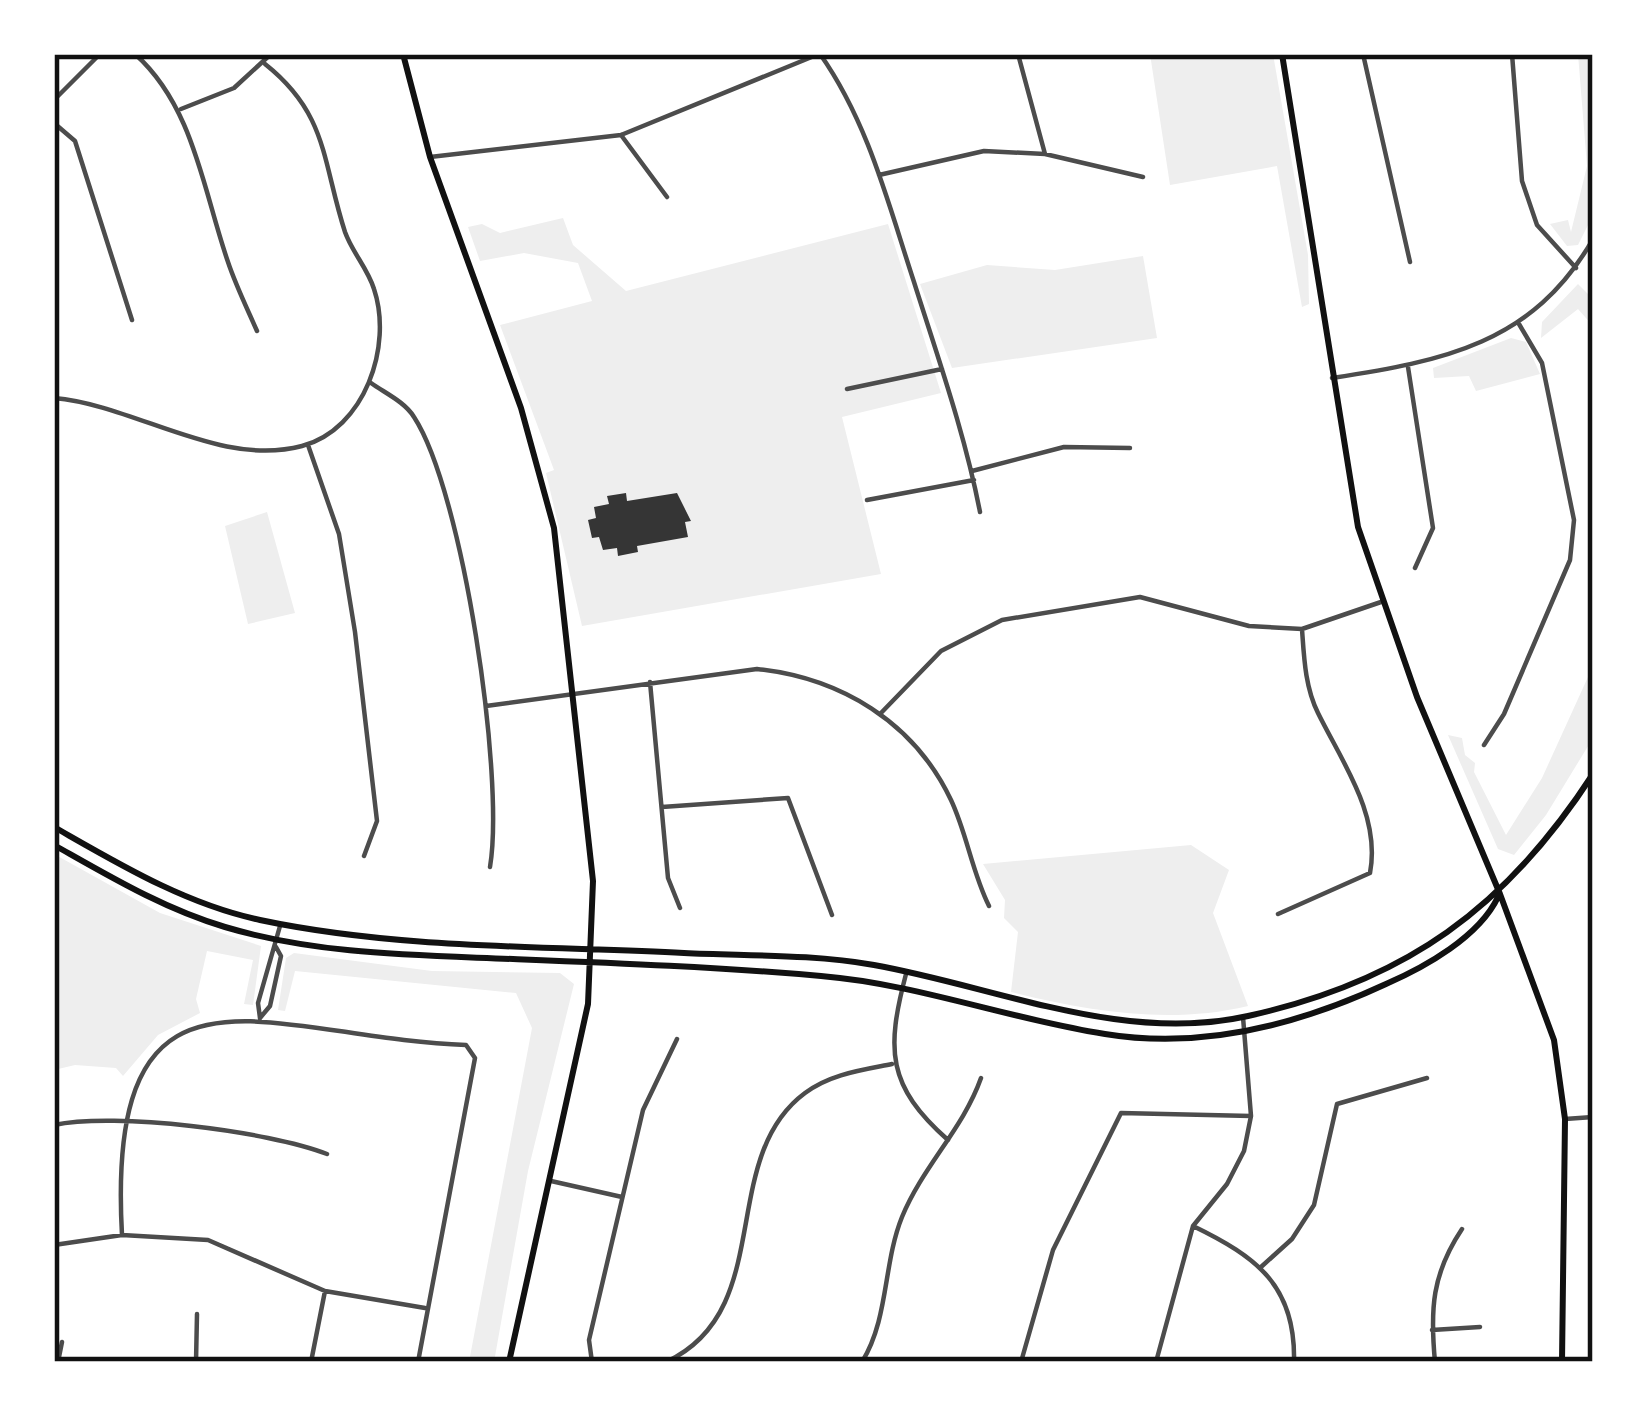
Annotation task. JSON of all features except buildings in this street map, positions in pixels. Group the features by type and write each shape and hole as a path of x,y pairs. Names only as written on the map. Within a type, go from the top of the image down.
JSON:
{"main road":[{"path":"403,54 430,157 536,457 560,562 593,881 594,947 585,1025 509,1362"},
{"path":"1282,54 1358,527 1381,602 1554,1040 1564,1119 1562,1362"},
{"path":"54,827 155,883 224,910 280,923 396,939 814,959 906,974 1107,1019 1162,1022 1243,1017 1378,975 1500,894 1561,824 1593,774"},
{"path":"54,845 185,912 276,943 395,955 796,974 902,989 1105,1034 1162,1038 1246,1032 1333,1007 1400,978 1490,916 1500,894"}],"street":[{"path":"54,100 100,54"},
{"path":"135,54 158,74 180,109 229,267 257,331"},
{"path":"180,109 234,88 266,64 271,54"},
{"path":"430,157 621,135 820,54 851,98 879,176 942,369 980,512"},
{"path":"1018,54 1045,154"},
{"path":"1363,54 1410,262"},
{"path":"1512,54 1518,73 1522,181 1537,225 1576,268"},
{"path":"54,398 219,443 272,452 308,445 341,422 371,383 382,337 374,288 346,236 308,110 298,90 266,64"},
{"path":"54,123 75,141 132,320"},
{"path":"621,135 667,196"},
{"path":"879,176 984,151 1045,154 1143,177"},
{"path":"1332,378 1408,367 1472,349 1520,324 1576,268 1593,238"},
{"path":"1484,745 1504,714 1570,560 1574,520 1542,363 1520,324"},
{"path":"1408,367 1433,528 1415,568"},
{"path":"848,389 942,369"},
{"path":"371,383 411,411 433,449 487,706 496,831 490,867"},
{"path":"308,445 339,534 355,632 377,821 364,856"},
{"path":"972,471 1064,448 1130,448"},
{"path":"867,500 974,480"},
{"path":"881,713 941,651 1002,620 1140,597 1249,626 1302,629 1381,602"},
{"path":"1278,914 1370,873 1374,851 1358,790 1316,710 1303,663 1302,629"},
{"path":"487,706 757,669 799,673 881,713 909,736 934,769 989,906"},
{"path":"650,682 668,878 680,908"},
{"path":"662,807 788,798 832,915"},
{"path":"260,1018 258,1003 280,923"},
{"path":"260,1018 270,1006 281,956 276,943"},
{"path":"906,974 893,1026 892,1064 920,1115 948,1140"},
{"path":"1156,1362 1193,1226 1227,1184 1244,1151 1250,1116 1243,1017"},
{"path":"122,1235 118,1164 124,1123 135,1088 164,1048 218,1021 260,1018 472,1050 470,1090 418,1362"},
{"path":"592,1362 589,1340 643,1110 677,1040"},
{"path":"666,1362 712,1330 727,1304 761,1159 776,1124 804,1093 844,1073 892,1064"},
{"path":"862,1362 874,1343 902,1217 948,1140 968,1116 981,1078"},
{"path":"1261,1267 1292,1239 1314,1205 1337,1104 1427,1078"},
{"path":"1022,1362 1053,1250 1120,1113 1250,1116"},
{"path":"1564,1119 1593,1117"},
{"path":"54,1125 124,1123 257,1137 327,1154"},
{"path":"548,1181 622,1197"},
{"path":"1193,1226 1261,1267 1282,1293 1295,1328 1294,1362"},
{"path":"1435,1362 1431,1294 1442,1260 1462,1229"},
{"path":"54,1245 122,1235 208,1240 325,1291 427,1308"},
{"path":"311,1362 325,1291"},
{"path":"196,1362 197,1314"},
{"path":"1432,1330 1480,1327"},
{"path":"58,1362 62,1342"}],"shaded area":[{"path":"1150,54 1273,54 1308,255 1309,304 1302,307 1277,166 1170,185"},
{"path":"1578,54 1593,54 1593,215 1578,245 1567,246 1550,224 1568,220 1571,232 1587,166"},
{"path":"563,218 573,245 626,291 888,224 941,393 842,417 881,574 582,626 546,473 554,470 500,325 592,301 578,263 524,253 480,261 468,227 482,224 500,233"},
{"path":"1143,256 1157,338 952,368 920,284 987,265 1055,270"},
{"path":"1578,284 1593,299 1593,326 1578,309 1541,338 1542,322"},
{"path":"1511,338 1526,342 1540,374 1476,391 1469,376 1434,378 1433,368"},
{"path":"267,512 295,613 248,624 225,526"},
{"path":"1593,666 1593,738 1546,815 1514,855 1498,849 1448,735 1462,738 1465,755 1475,763 1474,772 1506,835 1542,778"},
{"path":"1191,845 1229,870 1213,913 1248,1006 1159,1015 1069,1005 1011,992 1018,932 1004,918 1005,900 983,864"},
{"path":"54,854 160,913 261,946 253,1005 244,1004 253,960 207,951 196,999 200,1013 158,1035 123,1076 116,1068 75,1065 54,1070"},
{"path":"294,953 432,971 560,973 574,984 528,1171 494,1362 469,1362 532,1028 516,993 295,971 285,1011 278,1010 286,958"}]}
